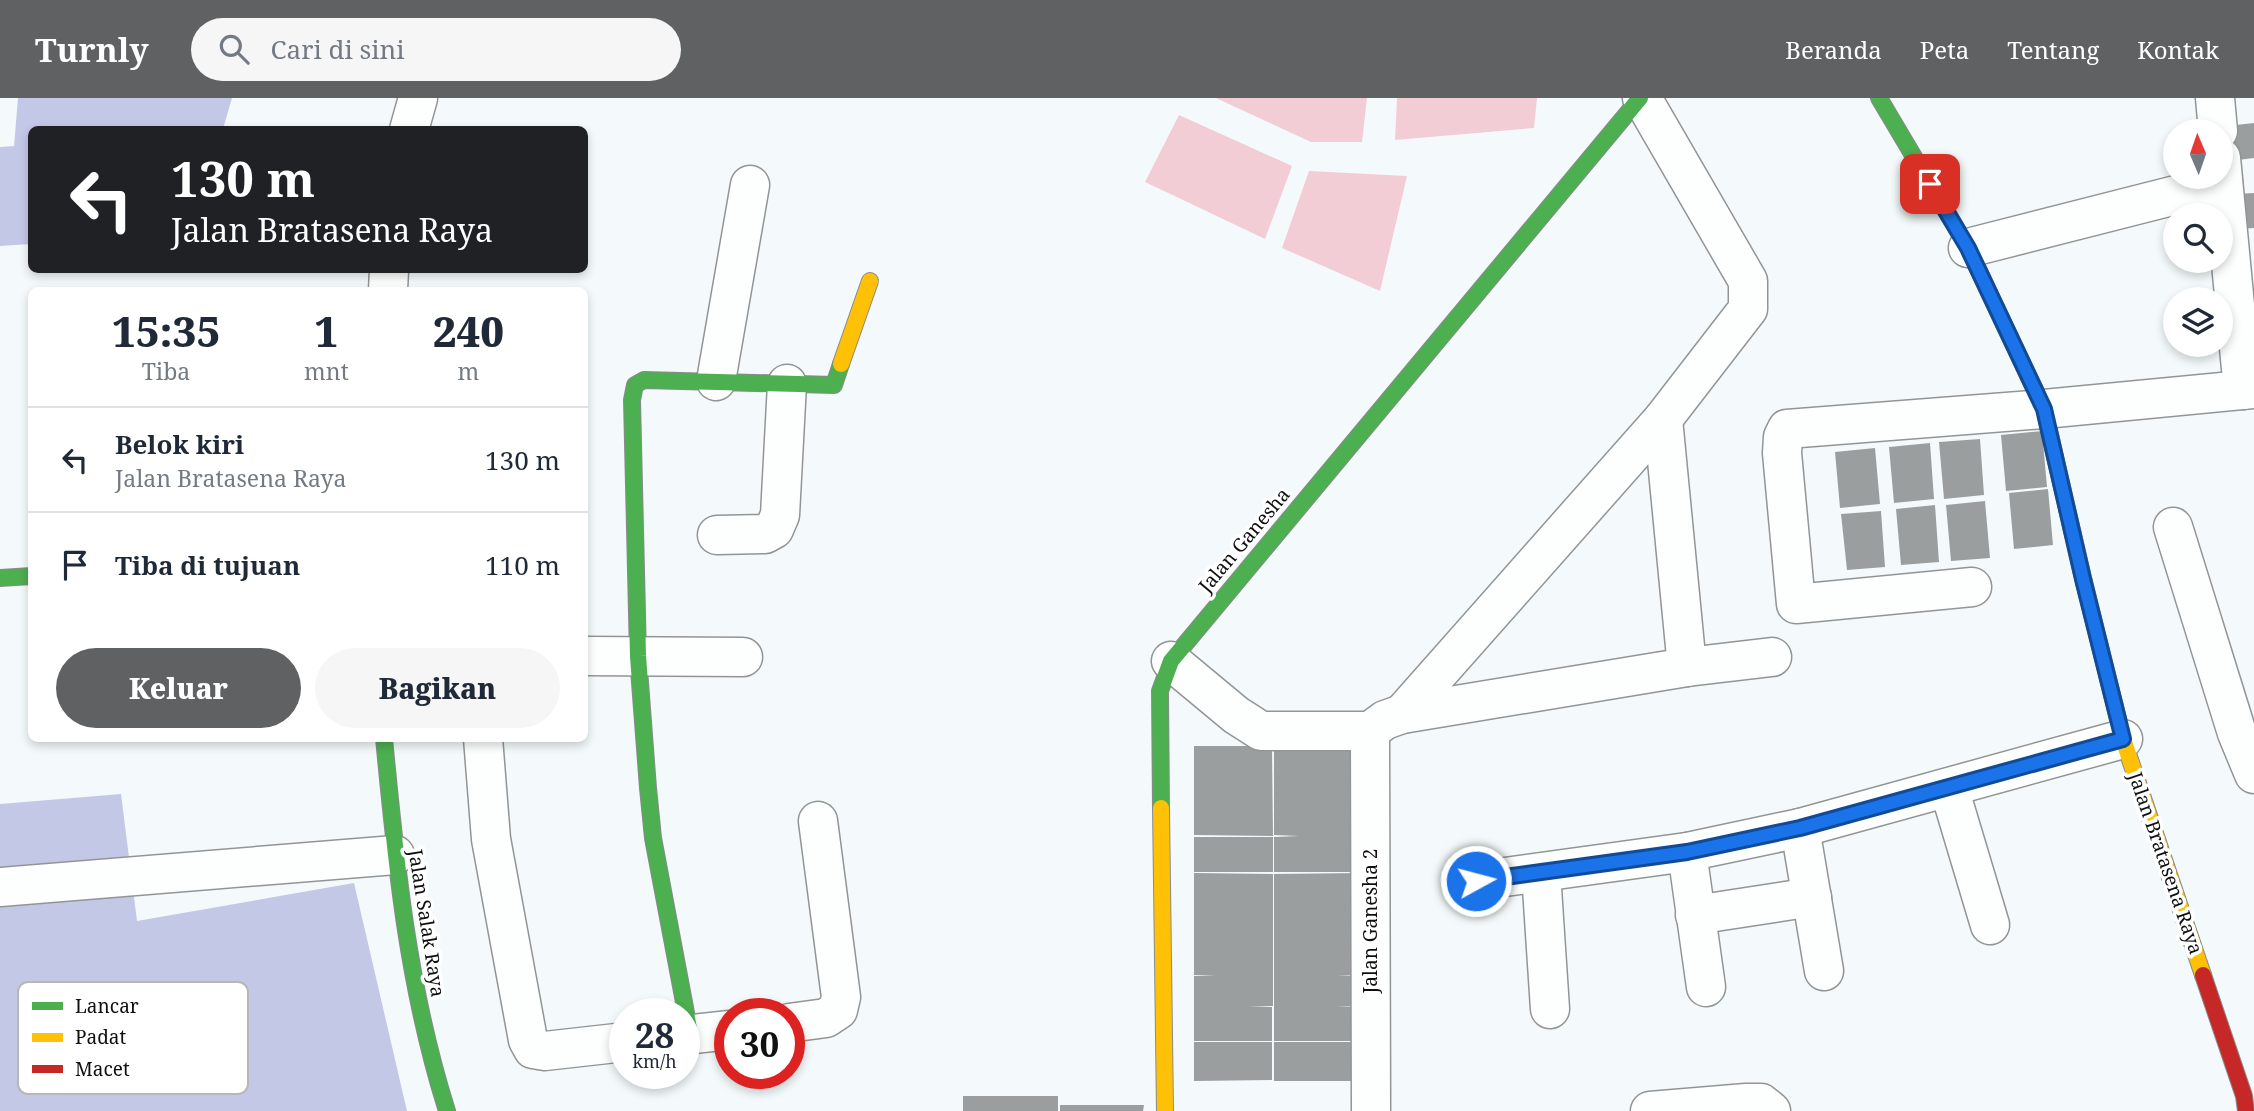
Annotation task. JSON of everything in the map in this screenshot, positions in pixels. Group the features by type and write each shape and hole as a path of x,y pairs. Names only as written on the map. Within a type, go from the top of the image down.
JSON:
{"street":[{"path":"410,126 418,98"},
{"path":"1386,723 1663,419 1748,309 1748,281 1641,98"},
{"name":"Jalan Ganesha","path":"1165,1111 1160,691 1171,661 1641,98"},
{"name":"Jalan Bratasena Raya","path":"1881,98 1968,248 2044,409 2123,739 2240,1083 2246,1111"},
{"path":"2215,98 2217,119"},
{"path":"716,381 750,185"},
{"path":"1968,248 2163,188"},
{"path":"1972,587 1796,604 1782,453 1783,437 1787,429 2044,409 2248,389 2224,189"},
{"path":"681,998 653,838 638,656 632,400 635,385 644,380 834,385 870,281"},
{"path":"717,535 765,534 774,529 780,515 787,384"},
{"path":"1663,419 1687,667"},
{"path":"2173,527 2238,733 2254,774"},
{"path":"0,578 28,576"},
{"path":"588,656 743,657"},
{"path":"1171,661 1236,715 1261,731 1386,723 1687,667 1772,657"},
{"name":"Jalan Ganesha 2","path":"1371,1111 1386,723"},
{"path":"1476,881 1687,852 1800,828 2123,739"},
{"name":"Jalan Salak Raya","path":"384,742 395,855 409,958 437,1082 447,1111"},
{"path":"483,742 491,839 528,1040 533,1049 545,1051 609,1044"},
{"path":"1948,788 1990,925"},
{"path":"805,1021 827,1018 838,1010 841,997 818,821"},
{"path":"1800,828 1825,971"},
{"path":"1687,852 1706,987"},
{"path":"0,887 395,855"},
{"path":"1541,873 1550,1009"},
{"path":"1695,915 1812,897"},
{"path":"1650,1111 1746,1103 1761,1103 1771,1111"}],"shaded area":[{"path":"18,98 232,98 224,126 28,126 28,244 0,246 0,147 14,146"},
{"path":"1216,98 1367,98 1362,142 1311,142"},
{"path":"1397,98 1537,98 1534,128 1395,140"},
{"path":"1179,115 1292,166 1265,239 1145,182"},
{"path":"1309,171 1407,176 1380,291 1282,248"},
{"path":"121,794 137,921 354,883 407,1111 0,1111 0,804"}],"building":[{"path":"2254,123 2254,158 2233,161 2233,125"},
{"path":"2254,193 2254,228 2240,229 2236,194"},
{"path":"2042,431 2047,487 2006,491 2001,435"},
{"path":"1980,439 1984,495 1944,499 1939,442"},
{"path":"1930,443 1934,499 1894,503 1889,447"},
{"path":"1875,448 1880,504 1840,508 1835,452"},
{"path":"2048,489 2053,545 2014,549 2009,493"},
{"path":"1985,501 1990,558 1951,561 1946,505"},
{"path":"1935,505 1939,562 1901,565 1896,509"},
{"path":"1881,511 1885,567 1847,570 1841,514"},
{"path":"1194,746 1272,746 1273,836 1194,835"},
{"path":"1274,746 1360,746 1360,872 1274,872 1274,837 1299,836 1274,835"},
{"path":"1194,837 1273,837 1273,872 1194,872"},
{"path":"1194,873 1273,874 1273,1006 1249,1006 1272,1007 1272,1041 1194,1041 1194,976 1216,976 1194,975"},
{"path":"1360,873 1360,975 1337,976 1360,976 1360,1006 1337,1007 1360,1007 1360,1041 1274,1041 1274,874"},
{"path":"1194,1042 1272,1042 1272,1080 1194,1081"},
{"path":"1274,1042 1360,1042 1360,1081 1274,1081"},
{"path":"963,1096 1058,1096 1058,1111 963,1111"},
{"path":"1060,1105 1144,1105 1143,1111 1060,1111"}],"traffic: fast":[{"path":"1161,808 1160,691 1171,661 1640,98"},
{"path":"1879,98 1968,248 2044,409 2084,582"},
{"path":"683,998 653,838 648,788 638,656 632,400 635,385 644,380 834,385 841,364"},
{"path":"0,578 28,576"},
{"path":"384,742 405,926 422,1019 447,1111"}],"traffic: slow":[{"path":"841,364 870,281"},
{"path":"2084,582 2123,739 2203,975"},
{"path":"1161,808 1165,1111"}],"traffic: jam":[{"path":"2203,975 2244,1096 2246,1111"}],"route":[{"path":"1476,881 1687,852 1800,828 2123,739 2044,409 1968,248 1930,184"}]}
